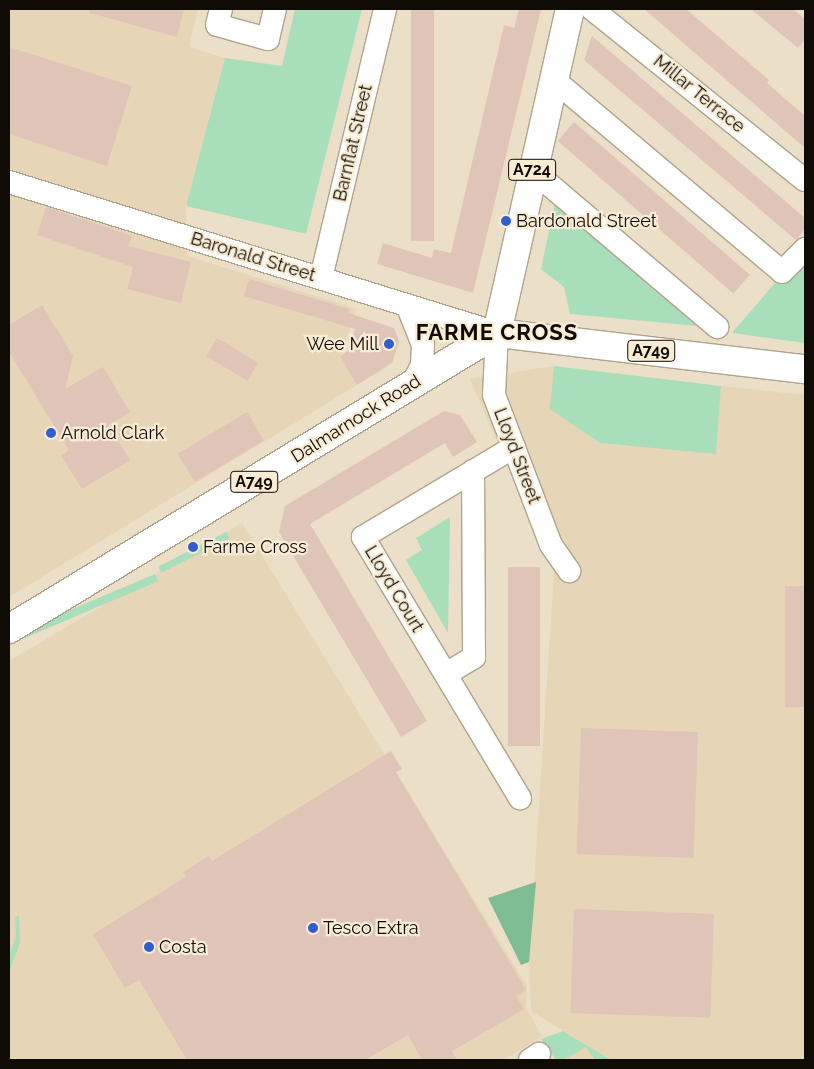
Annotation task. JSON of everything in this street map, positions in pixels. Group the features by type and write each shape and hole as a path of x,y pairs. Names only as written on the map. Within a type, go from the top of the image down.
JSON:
{"main road":[{"name":"A724","path":"497,333 532,170 570,9"},
{"name":"A749","path":"497,333 805,369"},
{"name":"Dalmarnock Road","path":"9,629 497,333"}],"street":[{"path":"221,9 217,25 268,38 275,9"},
{"name":"Barnflat Street","path":"321,278 385,9"},
{"name":"Millar Terrace","path":"592,9 805,180"},
{"path":"553,79 782,272 805,249"},
{"path":"532,170 717,327"},
{"name":"Baronald Street","path":"9,182 497,333"},
{"path":"407,305 422,345 422,366 412,385"},
{"name":"Lloyd Street","path":"497,333 494,395 551,545 569,571"},
{"name":"Lloyd Court","path":"514,447 363,537 520,798"},
{"path":"446,674 474,657 473,471"}],"shaded area":[{"path":"9,9 198,9 189,47 225,58 186,206 187,256 357,309 340,356 357,385 9,597"},
{"path":"554,366 551,409 600,443 716,454 721,386 805,395 805,1060 611,1060 531,1011 529,962 554,572 470,379"},
{"path":"242,523 527,986 526,1008 542,1036 504,1060 9,1060 9,661"},
{"path":"586,1047 595,1060 564,1060"}],"green space":[{"path":"295,9 362,9 306,234 186,206 225,58 282,66"},
{"path":"556,198 697,326 570,314 564,287 541,269"},
{"path":"805,248 805,343 732,333"},
{"path":"554,366 721,386 716,454 600,443 550,409"},
{"path":"450,517 448,633 406,560 422,550 416,538"},
{"path":"226,532 229,538 161,573 158,567"},
{"path":"155,574 158,581 9,645 9,636"},
{"path":"536,882 529,962 521,965 488,898"},
{"path":"19,916 20,942 9,973 9,955 16,937 15,917"},
{"path":"563,1031 611,1060 595,1060 586,1047 564,1060 556,1060 541,1039"}],"building":[{"path":"90,9 184,9 177,37 90,13"},
{"path":"411,9 434,9 434,241 411,241"},
{"path":"519,9 541,9 473,293 377,264 383,243 432,258 434,249 451,253 504,25 514,28"},
{"path":"644,9 686,9 769,80 767,83 805,116 805,148"},
{"path":"751,9 793,9 805,19 805,40 798,48"},
{"path":"592,36 805,218 805,229 796,240 584,60"},
{"path":"9,47 132,86 107,166 9,134"},
{"path":"574,122 750,275 733,294 558,141"},
{"path":"46,207 132,236 128,246 191,262 181,303 127,289 133,267 37,235"},
{"path":"249,279 349,309 348,313 394,328 399,342 392,363 357,385 340,356 348,351 355,329 244,296"},
{"path":"42,305 73,356 65,389 103,367 130,412 108,425 130,460 82,489 61,456 69,450 9,352 9,325"},
{"path":"217,338 258,363 247,381 206,356"},
{"path":"444,411 460,415 477,442 453,457 445,443 310,524 427,721 401,737 279,532 285,506"},
{"path":"247,412 264,440 195,482 178,454"},
{"path":"508,567 540,567 540,746 508,746"},
{"path":"785,586 805,586 805,707 785,707"},
{"path":"581,728 698,732 694,858 577,854"},
{"name":"Tesco Extra","path":"391,751 402,769 396,772 526,990 516,996 524,1009 452,1051 457,1060 422,1060 408,1035 365,1060 187,1060 139,980 125,988 93,934 186,877 183,872 209,856 212,861"},
{"path":"574,909 714,914 710,1018 570,1013"}],"place":[{"name":"Bardonald Street","path":"506,221"},
{"name":"Wee Mill","path":"389,344"},
{"name":"Arnold Clark","path":"51,433"},
{"name":"Farme Cross","path":"193,547"},
{"name":"Tesco Extra","path":"313,928"},
{"name":"Costa","path":"149,947"}],"district":[{"name":"FARME CROSS","path":"497,333"}]}
